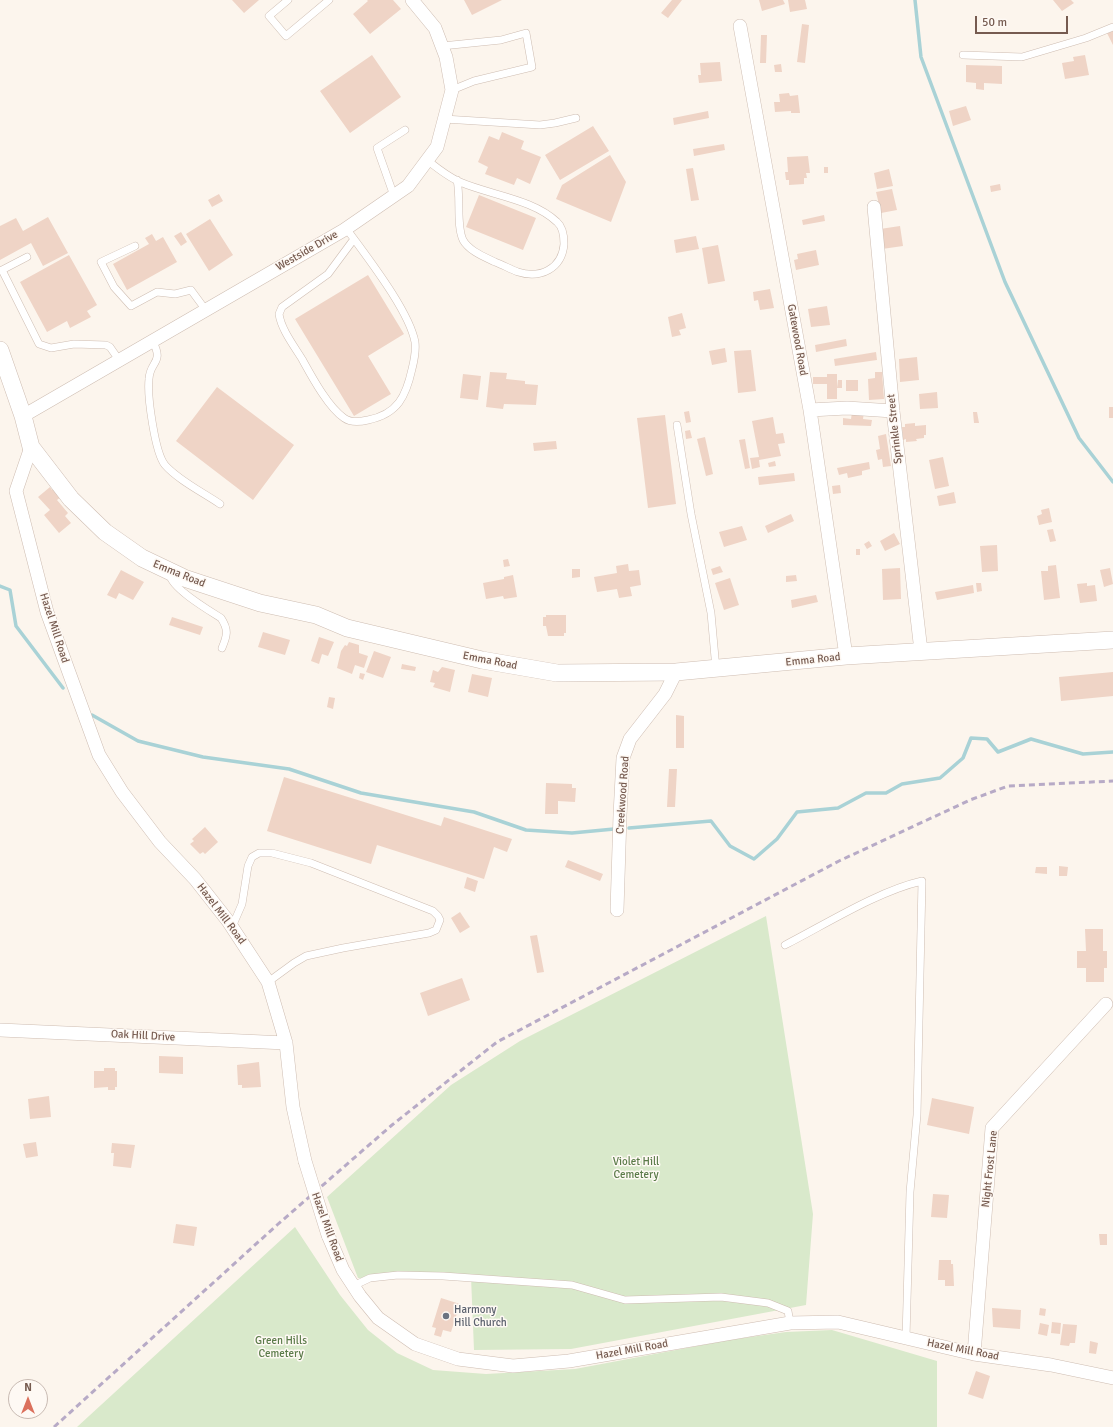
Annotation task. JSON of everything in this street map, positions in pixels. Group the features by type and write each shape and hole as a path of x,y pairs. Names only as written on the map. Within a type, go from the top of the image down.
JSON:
{"street":[{"name":"Westside Drive","path":"23,416 346,228 408,186 437,147 452,90 446,57 435,28 412,0"},
{"name":"Gatewood Road","path":"740,26 810,410 846,656"},
{"name":"Sprinkle Street","path":"874,207 893,411 921,651"},
{"name":"Emma Road","path":"0,350 23,416 31,447 71,499 105,532 142,558 184,578 260,603 316,615 347,628 482,660 557,673 676,672 846,656 1113,640"},
{"path":"810,410 847,408 893,411"},
{"name":"Hazel Mill Road","path":"31,447 16,491 47,612 99,755 122,792 160,842 195,879 232,927 268,982 286,1043 292,1107 305,1161 328,1235 343,1270 353,1286 378,1318 415,1344 458,1359 513,1366 569,1361 790,1323 838,1322 974,1354 1051,1365 1113,1378"},
{"name":"Creekwood Road","path":"618,910 623,758 630,739 665,694 676,672"},
{"name":"Night Frost Lane","path":"974,1354 992,1128 1106,1004"},
{"name":"Oak Hill Drive","path":"2,1027 286,1043"}],"lane":[{"path":"288,0 269,16 286,36 329,0"},
{"path":"963,55 1022,57 1086,38 1113,27"},
{"path":"442,46 501,40 526,33 532,67 474,81 452,90"},
{"path":"444,119 540,125 576,118"},
{"path":"394,196 377,148 405,130"},
{"path":"427,160 456,180 514,200 538,210 557,222 562,227 564,246 559,261 553,269 538,274 518,272 486,257 466,244 461,230 459,192 456,180"},
{"path":"346,228 354,239 405,316 415,344 414,363 407,389 401,401 394,408 372,419 358,422 345,419 334,409 309,371 283,325 279,314 282,307 328,274 354,239"},
{"path":"135,246 101,262 114,287 131,306 157,292 175,294 191,290 205,310"},
{"path":"27,257 2,270 40,344 51,348 74,344 106,345 119,360"},
{"path":"152,340 157,349 158,357 149,377 148,389 153,426 164,464 172,472 220,504"},
{"path":"677,425 691,514 711,613 716,669"},
{"path":"170,571 170,578 178,588 221,618 224,622 228,634 222,648"},
{"path":"232,927 242,904 248,866 252,857 259,852 272,852 311,863 433,911 440,920 436,930 429,933 306,956 268,982"},
{"path":"785,945 884,894 906,885 922,881 917,1115 910,1192 906,1338"},
{"path":"353,1286 370,1278 398,1275 443,1276 572,1286 625,1300 721,1297 768,1303 788,1311 790,1323"}],"green space":[{"name":"Violet Hill Cemetery","path":"766,916 813,1214 806,1305 571,1349 474,1350 471,1277 358,1278 327,1197 451,1085 520,1041"},
{"name":"Green Hills Cemetery","path":"295,1227 340,1295 368,1330 397,1353 433,1370 486,1374 575,1369 729,1340 786,1332 832,1330 937,1361 937,1427 77,1427"}],"building":[{"path":"232,0 259,0 244,13"},
{"path":"367,0 393,0 401,9 370,34 353,14 368,1"},
{"path":"464,0 502,0 472,15"},
{"path":"672,0 682,0 668,18 661,13"},
{"path":"759,0 783,0 785,4 762,11"},
{"path":"788,0 805,0 807,9 790,12"},
{"path":"1053,0 1071,0 1074,3 1062,11"},
{"path":"802,24 809,25 805,63 797,62"},
{"path":"1113,31 1113,45 1107,33"},
{"path":"761,35 767,35 766,63 760,63"},
{"path":"372,55 401,97 350,133 320,91"},
{"path":"1085,55 1089,75 1065,79 1062,63 1074,61 1073,57"},
{"path":"720,62 722,81 699,83 698,75 701,75 700,63"},
{"path":"781,64 782,72 775,72 774,65"},
{"path":"966,65 1002,66 1002,84 984,83 984,90 976,89 976,83 966,82"},
{"path":"789,93 790,96 798,95 800,113 791,113 791,111 775,112 774,102 780,102 779,94"},
{"path":"966,106 971,120 953,126 949,111"},
{"path":"708,111 709,118 674,125 673,118"},
{"path":"593,126 609,151 560,180 545,155"},
{"path":"502,132 524,141 521,149 541,157 530,184 517,178 514,185 485,174 488,167 478,162 489,136 499,140"},
{"path":"724,144 725,150 694,156 693,149"},
{"path":"610,155 626,182 611,222 556,199 562,185"},
{"path":"808,156 810,173 806,173 807,178 804,178 804,184 789,185 789,180 786,180 785,172 788,172 787,157"},
{"path":"824,167 828,167 828,173 824,173"},
{"path":"693,168 699,200 691,201 686,169"},
{"path":"889,169 893,186 877,189 874,173"},
{"path":"1000,184 1001,190 991,192 990,186"},
{"path":"892,189 897,210 881,213 876,192"},
{"path":"219,194 223,201 212,207 208,200"},
{"path":"479,195 536,218 523,250 466,227"},
{"path":"824,215 825,221 803,225 802,220"},
{"path":"48,217 68,253 43,266 31,243 0,260 0,226 16,218 23,231"},
{"path":"210,219 233,255 209,271 186,234"},
{"path":"900,226 903,246 882,249 880,229"},
{"path":"181,232 187,242 181,246 174,236"},
{"path":"152,234 156,241 163,237 177,262 127,290 113,264 149,244 145,238"},
{"path":"696,236 699,249 676,253 674,240"},
{"path":"718,245 725,281 708,284 702,248"},
{"path":"816,250 819,265 796,270 794,260 798,259 797,254"},
{"path":"69,255 97,305 87,311 91,317 70,328 67,321 47,332 20,282"},
{"path":"368,275 404,334 368,356 391,394 354,416 295,319"},
{"path":"770,289 774,308 760,310 758,300 754,301 753,292"},
{"path":"827,306 830,325 811,327 808,309"},
{"path":"682,313 686,328 679,330 681,335 672,337 668,317"},
{"path":"846,339 847,346 816,352 815,345"},
{"path":"725,348 727,362 712,365 709,351"},
{"path":"751,350 756,391 738,393 734,351"},
{"path":"876,352 877,360 835,366 834,359"},
{"path":"917,357 919,380 900,382 899,359"},
{"path":"490,372 507,373 506,379 525,381 525,384 538,385 536,405 504,404 503,409 486,407"},
{"path":"875,372 882,372 884,399 869,400 868,379 875,378"},
{"path":"463,374 481,376 478,400 460,398"},
{"path":"827,374 837,374 837,399 827,399 827,384 813,384 813,377 827,377"},
{"path":"838,380 842,380 842,388 837,388"},
{"path":"846,380 858,380 858,391 846,391"},
{"path":"217,387 294,445 253,500 176,441"},
{"path":"937,392 938,408 920,409 919,394"},
{"path":"1109,407 1113,407 1113,418 1109,418"},
{"path":"689,411 691,422 686,423 684,412"},
{"path":"852,412 864,412 863,419 872,420 871,426 843,425 843,418 851,419"},
{"path":"973,412 977,412 979,423 974,423"},
{"path":"665,415 676,504 648,508 637,418"},
{"path":"773,417 776,434 783,433 785,443 778,444 781,456 759,460 760,467 752,469 750,458 759,457 752,421"},
{"path":"915,423 915,426 926,425 926,435 924,435 924,438 916,439 917,441 906,442 906,439 903,440 902,427 905,427 905,424"},
{"path":"690,430 692,438 686,439 685,431"},
{"path":"886,434 891,466 883,467 882,459 878,460 876,450 880,449 878,436"},
{"path":"705,437 713,474 706,476 697,439"},
{"path":"745,439 750,468 745,469 739,440"},
{"path":"556,441 557,449 534,451 533,443"},
{"path":"943,457 949,486 935,489 929,460"},
{"path":"775,461 776,466 769,467 768,463"},
{"path":"869,462 870,469 862,471 862,475 848,478 847,473 839,475 837,468"},
{"path":"794,473 795,481 759,485 758,477"},
{"path":"840,485 841,493 833,494 832,486"},
{"path":"50,487 52,490 54,489 61,497 57,500 68,513 65,516 71,523 59,533 44,515 50,510 38,497"},
{"path":"954,492 956,503 939,506 937,496"},
{"path":"1049,508 1052,522 1039,525 1037,516 1042,514 1041,510"},
{"path":"791,514 794,521 768,533 765,526"},
{"path":"742,526 747,540 724,547 719,532"},
{"path":"1053,529 1056,541 1050,542 1047,530"},
{"path":"894,533 900,544 885,551 880,541"},
{"path":"869,541 872,546 867,549 864,544"},
{"path":"997,545 998,571 982,572 980,546"},
{"path":"856,549 860,549 860,555 856,555"},
{"path":"508,559 510,566 504,567 503,560"},
{"path":"628,564 629,571 639,570 641,585 630,587 632,596 619,598 617,589 597,592 594,577 617,573 616,566"},
{"path":"1056,565 1060,598 1044,600 1041,571 1048,571 1048,566"},
{"path":"720,566 723,572 713,575 711,569"},
{"path":"900,568 901,599 883,600 882,569"},
{"path":"1110,568 1113,584 1104,587 1100,570"},
{"path":"572,569 580,569 580,577 572,578"},
{"path":"121,570 144,582 133,600 119,593 116,599 107,595"},
{"path":"513,575 517,597 504,599 503,596 486,599 483,583 504,579 504,577"},
{"path":"796,575 797,581 786,582 786,576"},
{"path":"730,578 739,605 724,610 715,583"},
{"path":"976,583 981,583 982,591 977,592"},
{"path":"1087,583 1087,586 1095,585 1097,601 1080,603 1077,584"},
{"path":"973,585 974,593 937,600 935,592"},
{"path":"816,595 818,602 792,608 791,600"},
{"path":"546,615 566,615 566,633 564,633 564,636 548,636 546,626 543,626 543,617 546,617"},
{"path":"172,617 203,627 200,635 169,625"},
{"path":"263,632 290,640 285,655 258,647"},
{"path":"319,637 334,642 328,656 322,654 319,664 311,661"},
{"path":"349,642 359,645 359,653 368,656 364,668 355,665 352,674 337,668 341,651"},
{"path":"374,651 391,657 383,678 366,672"},
{"path":"402,664 416,667 415,671 401,669"},
{"path":"442,667 455,670 450,692 433,687 435,683 430,682 433,670 438,672"},
{"path":"1113,672 1113,696 1061,701 1059,677"},
{"path":"360,673 365,674 363,680 359,678"},
{"path":"472,674 492,678 488,697 468,692"},
{"path":"329,697 335,698 333,709 327,707"},
{"path":"676,715 684,716 684,748 676,748"},
{"path":"669,769 677,769 675,807 667,807"},
{"path":"284,777 441,826 444,817 512,839 507,852 494,847 484,879 377,845 371,864 267,831"},
{"path":"546,783 572,784 572,788 576,788 575,802 558,801 558,814 545,814"},
{"path":"205,827 218,842 205,854 203,852 200,854 190,844 194,841 192,839"},
{"path":"568,860 603,874 600,881 565,867"},
{"path":"1059,866 1068,867 1067,876 1059,876"},
{"path":"1036,867 1047,867 1047,874 1035,873"},
{"path":"467,877 478,881 475,892 464,888"},
{"path":"460,912 470,927 460,933 451,918"},
{"path":"1085,929 1103,929 1103,951 1107,951 1107,968 1104,968 1104,982 1086,982 1086,968 1077,968 1077,951 1086,951"},
{"path":"537,935 544,972 537,973 530,936"},
{"path":"462,978 470,1000 428,1016 420,993"},
{"path":"159,1056 183,1057 183,1074 159,1073"},
{"path":"259,1062 261,1087 242,1088 242,1085 238,1085 237,1065"},
{"path":"104,1068 115,1068 115,1071 117,1071 117,1087 115,1087 115,1090 108,1090 108,1087 94,1088 94,1071 104,1071"},
{"path":"49,1096 51,1117 30,1119 28,1099"},
{"path":"932,1098 974,1107 969,1134 927,1125"},
{"path":"36,1142 38,1156 26,1158 23,1144"},
{"path":"112,1143 135,1145 131,1168 113,1166 114,1153 111,1153"},
{"path":"933,1194 949,1195 947,1218 931,1217"},
{"path":"176,1224 197,1227 194,1246 173,1243"},
{"path":"1099,1234 1107,1234 1107,1245 1100,1245"},
{"path":"939,1260 951,1260 951,1264 953,1264 954,1286 945,1286 945,1280 938,1280"},
{"name":"Harmony Hill Church","path":"441,1298 460,1304 451,1332 443,1330 441,1337 434,1335 436,1328 432,1327"},
{"path":"992,1308 1021,1310 1020,1329 993,1327"},
{"path":"1040,1308 1046,1309 1045,1316 1039,1315"},
{"path":"1052,1322 1061,1323 1060,1334 1051,1333"},
{"path":"1040,1323 1049,1325 1047,1336 1038,1334"},
{"path":"1063,1324 1077,1325 1075,1343 1070,1343 1069,1346 1060,1345"},
{"path":"1090,1341 1098,1343 1096,1354 1089,1353"},
{"path":"976,1371 990,1376 983,1399 968,1394"}],"waterway":[{"path":"915,0 921,57 1005,282 1079,438 1113,482"},
{"path":"0,586 10,590 16,626 63,688"},
{"path":"92,715 138,741 203,757 289,769 361,793 474,812 526,830 572,833 614,829"},
{"path":"629,828 711,821 730,846 754,859 777,839 797,812 838,808 866,793 886,793 902,784 940,778 963,758 971,738 987,739 998,752 1031,739 1083,754 1113,752"}],"railway":[{"path":"54,1427 277,1225 392,1125 497,1042 839,861 970,800 1008,786 1113,781"}],"place":[{"name":"Harmony Hill Church","path":"446,1316"}]}
